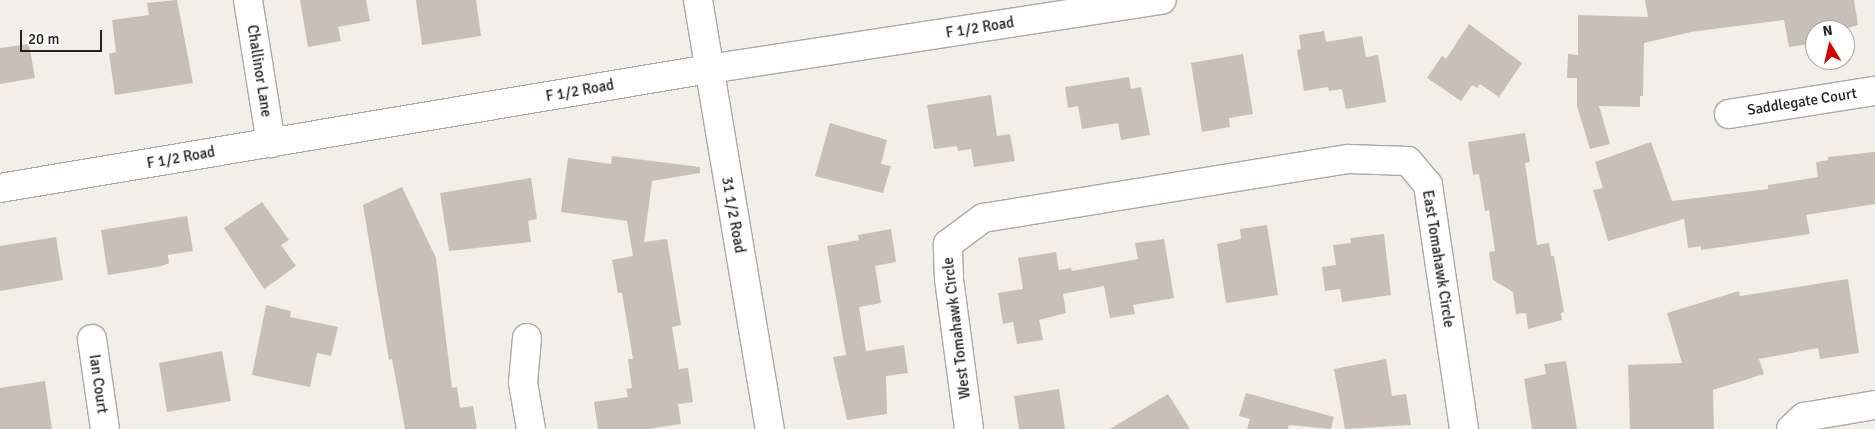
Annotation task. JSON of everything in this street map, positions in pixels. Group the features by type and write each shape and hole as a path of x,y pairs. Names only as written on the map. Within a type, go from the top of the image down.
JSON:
{"street":[{"name":"Challinor Lane","path":"248,0 272,143"},
{"name":"31 1/2 Road","path":"698,0 708,69 770,429"},
{"name":"F 1/2 Road","path":"0,188 1064,7 1162,0"},
{"name":"Saddlegate Court","path":"1729,114 1875,90"},
{"name":"East Tomahawk Circle","path":"1164,189 1348,159 1408,161 1428,185 1464,429"},
{"name":"West Tomahawk Circle","path":"969,429 949,279 948,244 983,218 1164,189"},
{"path":"527,338 523,383 531,429"},
{"name":"Ian Court","path":"92,339 105,429"},
{"path":"1790,429 1804,417 1875,405"}],"building":[{"path":"177,0 193,83 115,95 109,54 116,52 112,20 149,15 147,3"},
{"path":"300,0 366,0 370,21 338,27 341,41 308,47"},
{"path":"416,0 476,0 481,36 422,45"},
{"path":"1645,0 1854,0 1858,25 1855,26 1855,20 1805,20 1805,45 1789,47 1784,20 1691,32 1644,43 1643,96 1640,96 1640,107 1599,106 1610,144 1590,149 1577,106 1577,78 1567,78 1568,54 1578,55 1578,15 1648,17"},
{"path":"1469,24 1522,63 1499,97 1480,84 1477,88 1472,85 1461,101 1427,78 1442,56 1446,59"},
{"path":"1324,31 1326,42 1362,36 1366,57 1378,55 1386,102 1346,109 1342,89 1329,91 1328,87 1304,91 1297,50 1301,49 1299,35"},
{"path":"29,44 35,78 0,84 0,48"},
{"path":"1243,54 1253,114 1229,118 1230,127 1202,132 1191,63"},
{"path":"1129,77 1131,89 1141,87 1150,135 1121,140 1118,123 1082,129 1078,106 1068,108 1065,87"},
{"path":"991,95 997,136 1010,134 1015,161 974,167 971,149 958,151 957,146 934,149 927,105"},
{"path":"830,123 887,140 881,164 891,166 883,193 815,176"},
{"path":"1525,133 1530,162 1525,163 1537,245 1549,243 1551,256 1554,256 1564,312 1561,313 1562,320 1528,329 1526,313 1516,314 1513,292 1493,280 1489,252 1495,251 1489,210 1485,211 1479,174 1473,175 1468,142"},
{"path":"1651,142 1672,201 1768,189 1768,185 1818,177 1816,162 1828,160 1828,157 1875,152 1875,204 1806,215 1810,234 1701,250 1701,246 1688,248 1684,219 1608,241 1593,190 1603,188 1595,162"},
{"path":"612,156 700,167 700,173 652,181 644,242 667,239 681,325 672,327 679,369 688,368 693,402 678,404 681,424 648,429 598,429 594,402 628,397 626,389 632,388 628,359 633,359 622,293 618,293 612,260 633,256 627,221 561,212 568,158 611,164"},
{"path":"531,178 537,219 528,221 531,242 449,251 440,193"},
{"path":"402,187 436,258 452,388 457,387 460,408 473,406 477,429 405,429 392,359 389,360 363,205"},
{"path":"262,202 289,240 281,245 296,266 264,289 224,228"},
{"path":"187,216 193,251 168,255 169,263 162,266 108,275 101,230"},
{"path":"1267,225 1278,295 1226,303 1217,244 1241,239 1240,229"},
{"path":"891,229 896,262 875,266 881,303 859,307 866,351 904,345 908,373 886,376 887,414 847,420 833,357 846,355 827,246 859,240 858,235"},
{"path":"1384,234 1391,295 1342,302 1340,289 1325,291 1322,267 1336,265 1333,245 1351,243 1350,238"},
{"path":"56,237 63,280 0,291 0,246"},
{"path":"1164,239 1174,298 1133,305 1135,314 1110,318 1104,286 1063,294 1066,313 1039,320 1043,340 1017,344 1013,322 1003,324 998,293 1023,289 1018,258 1056,252 1059,270 1071,268 1072,271 1138,259 1135,243"},
{"path":"1848,279 1859,353 1820,359 1818,348 1759,359 1764,374 1713,390 1714,429 1630,429 1628,365 1682,363 1667,313 1739,291 1740,296"},
{"path":"266,305 291,311 290,317 338,327 331,356 317,353 310,387 252,375"},
{"path":"222,351 231,401 167,412 159,363"},
{"path":"1386,359 1392,396 1406,394 1411,425 1345,429 1334,369"},
{"path":"1566,361 1577,429 1532,429 1524,379 1546,374 1544,364"},
{"path":"45,381 52,429 0,429 0,388"},
{"path":"1059,389 1065,429 1019,429 1014,396"},
{"path":"1246,393 1334,417 1331,429 1289,425 1288,429 1247,429 1250,419 1239,416"},
{"path":"1168,394 1190,429 1110,429"}]}
